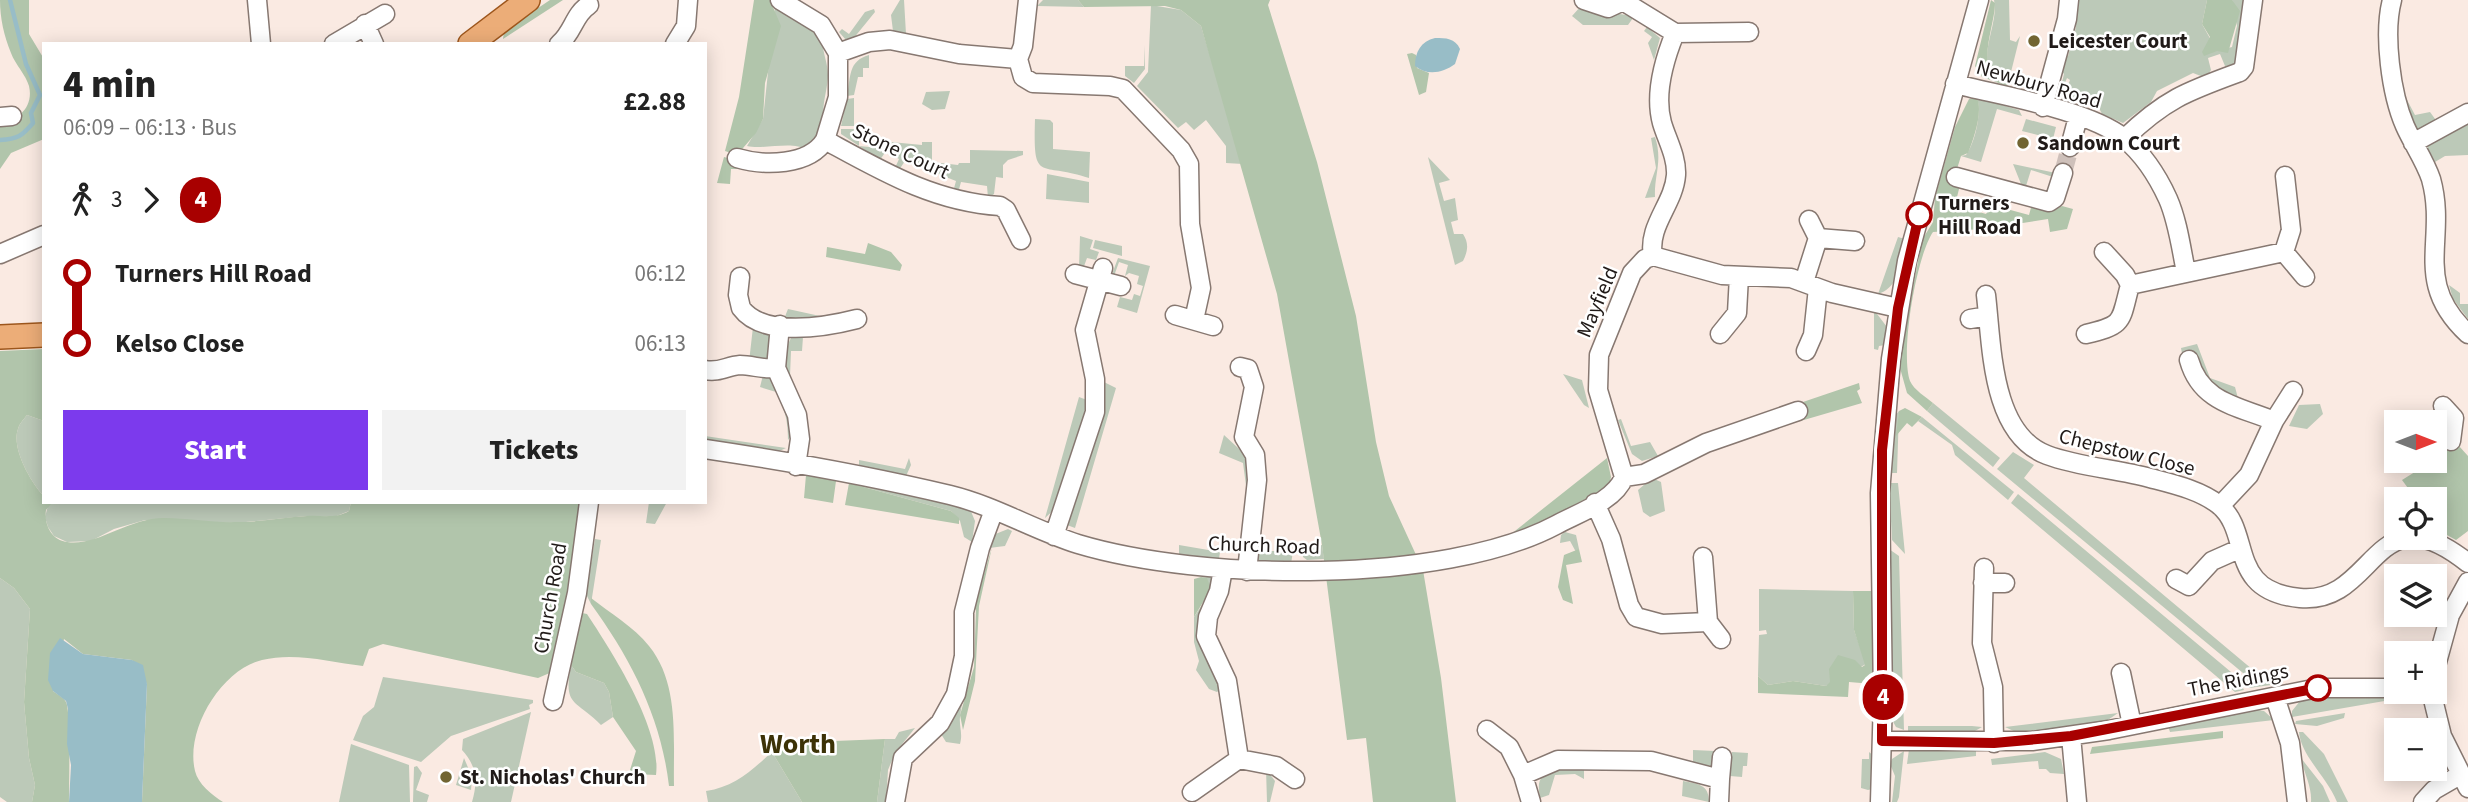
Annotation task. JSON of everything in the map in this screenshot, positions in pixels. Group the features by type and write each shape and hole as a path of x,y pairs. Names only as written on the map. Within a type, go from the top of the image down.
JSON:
{"main road":[{"path":"473,42 528,0"},
{"path":"0,337 42,335"}],"street":[{"path":"257,0 261,42"},
{"path":"676,42 686,26 688,0"},
{"path":"780,0 821,25 838,53 869,42 890,40 959,54 1018,59"},
{"path":"1028,0 1023,46 1018,59 1023,77 1033,83 1110,86 1128,93 1187,157 1191,172 1190,213 1201,288 1194,320"},
{"path":"1584,0 1608,8 1623,1 1675,33 1749,32"},
{"path":"1880,802 1880,493 1898,308 1907,261 1979,0"},
{"path":"2043,107 2067,19 2069,0"},
{"path":"2124,139 2152,112 2177,95 2240,72 2244,67 2253,0"},
{"path":"2392,0 2392,82 2413,143 2427,168 2433,192 2435,282 2448,312 2468,334"},
{"path":"561,42 568,36 580,13 589,5"},
{"path":"337,42 365,24 386,15"},
{"path":"365,24 372,42"},
{"path":"1675,33 1663,73 1660,104 1676,174 1671,194 1653,234 1653,256 1706,272 1739,276 1779,276 1898,308"},
{"name":"Stone Court","path":"737,158 760,162 800,159 811,155 825,140 838,97 838,53"},
{"name":"Newbury Road","path":"1955,84 2078,117 2124,139 2154,173 2164,191 2172,211 2186,272"},
{"path":"2413,143 2468,113"},
{"path":"2070,147 2078,117"},
{"name":"Stone Court","path":"825,140 885,173 937,196 1000,206 1006,210 1013,229 1021,240"},
{"path":"1956,177 2049,202 2057,194 2063,173"},
{"path":"2284,252 2291,230 2285,176"},
{"path":"1806,351 1813,335 1811,285 1818,238 1809,220"},
{"path":"0,254 42,236"},
{"path":"1818,238 1855,241"},
{"path":"2086,334 2114,328 2120,320 2130,285 2126,275 2104,252"},
{"path":"2130,285 2284,252"},
{"path":"2284,252 2305,277"},
{"name":"Mayfield","path":"1624,477 1598,390 1599,355 1632,273 1645,259 1653,256"},
{"path":"1075,274 1101,274 1121,286"},
{"path":"1054,536 1095,412 1095,379 1085,330 1101,274"},
{"path":"1720,334 1737,313 1739,276"},
{"path":"740,277 738,302 745,314 761,323 821,327 857,319"},
{"name":"Chepstow Close","path":"1986,295 1979,318 2003,408 2012,427 2028,445 2051,457 2113,468 2186,488 2220,506"},
{"path":"1175,315 1213,326"},
{"path":"780,326 776,368 797,415 800,439 796,466"},
{"path":"2189,360 2198,382 2209,396 2274,421"},
{"path":"707,370 720,372 741,365 760,369 776,368"},
{"path":"1240,367 1252,373 1254,387 1244,437 1255,456 1257,480 1247,570"},
{"path":"2293,391 2274,421 2249,475 2220,506 2233,525 2239,550 2250,571 2260,582 2285,596 2302,598 2330,594 2342,588 2380,550 2396,540 2429,539 2450,548 2468,563"},
{"name":"Church Road","path":"707,449 951,495 1054,536 1105,550 1223,569 1357,570 1508,546 1613,494 1624,477 1644,474 1706,443 1798,411"},
{"path":"2451,442 2455,413"},
{"path":"1595,503 1611,539 1629,606 1636,617 1662,624 1708,622"},
{"name":"Church Road","path":"553,701 576,593 589,504"},
{"path":"895,802 903,758 940,723 956,694 964,656 964,612 980,548 994,510"},
{"path":"2176,579 2189,586 2212,561 2239,550"},
{"path":"1703,557 1708,622 1721,639"},
{"path":"1223,569 1219,591 1208,617 1206,636 1227,681 1239,759"},
{"path":"1994,743 1993,687 1982,643 1983,575 2005,583"},
{"path":"2443,641 2450,615 2468,582"},
{"path":"2121,673 2133,725"},
{"name":"The Ridings","path":"1882,741 1994,743 2071,736 2318,688 2384,688"},
{"path":"2276,697 2290,743 2297,802"},
{"path":"2423,802 2434,790 2464,781 2442,736 2434,704"},
{"path":"1487,730 1509,747 1523,775 1531,802"},
{"path":"2071,736 2077,802"},
{"path":"1718,802 1722,757"},
{"path":"1192,792 1239,759 1276,766 1295,779"},
{"path":"1523,775 1558,760 1651,761 1720,779"}],"green space":[{"path":"0,0 29,0 29,34 42,56 42,140 11,153 0,169 0,123 7,122 23,112 30,94 28,82 6,40"},
{"path":"550,0 563,0 503,39 504,31"},
{"path":"754,0 770,0 781,26 765,83 763,119 756,133 737,155 725,151 739,97"},
{"path":"900,0 904,0 906,34 893,31 891,15"},
{"path":"1043,0 1078,0 1084,7 1037,6"},
{"path":"1078,0 1270,0 1268,5 1317,162 1356,316 1376,442 1389,496 1423,570 1441,678 1456,802 1373,802 1366,738 1347,740 1322,545 1277,294 1201,26 1181,10 1165,6 1084,7"},
{"path":"1991,0 1995,3 1987,59 1992,74 2009,80 2007,86 1982,77 1975,66"},
{"path":"1994,0 2009,0 2010,40 2016,42 2020,36 2009,80 1992,74 1988,66"},
{"path":"2074,0 2207,0 2202,24 2217,51 2232,47 2237,26 2232,0 2248,0 2236,65 2225,66 2220,54 2208,58 2211,70 2206,78 2193,73 2157,91 2151,102 2123,123 2102,114 2098,106 2073,98 2061,101 2070,80 2067,78 2058,100 2053,99 2053,90 2061,86 2064,74 2059,68 2062,58 2068,56 2076,27 2071,21"},
{"path":"2207,0 2232,0 2240,11 2228,53 2217,51 2204,56 2202,52 2210,37 2202,24"},
{"path":"1151,5 1181,10 1201,26 1243,164 1226,163 1226,146 1206,120 1194,130 1186,122 1178,128 1137,86 1148,72"},
{"path":"1581,6 1595,12 1633,18 1628,25 1583,25 1572,16"},
{"path":"775,7 801,18 823,37 828,75 824,107 826,124 807,150 786,145 747,146 763,119"},
{"path":"874,9 875,12 853,39 846,40 839,32 842,29 849,34 865,12"},
{"path":"1647,27 1660,38 1654,60 1648,43 1652,37 1644,31"},
{"path":"1144,45 1145,69 1134,83 1125,76 1125,66 1144,66"},
{"path":"1407,54 1416,55 1417,68 1429,73 1426,92 1419,95"},
{"path":"869,55 869,68 863,68 863,77 858,77 854,95 847,96 854,65"},
{"path":"950,91 945,109 932,110 922,104 926,92"},
{"path":"854,98 854,126 841,126 847,99"},
{"path":"1977,98 2019,110 2022,116 1997,109 1981,162 1961,156 1966,155 1975,135 1979,111"},
{"path":"1977,98 1979,110 1975,133 1968,153 1961,156 1953,182 1960,185 1955,205 1986,214 1992,205 2029,215 2032,204 2055,210 2062,206 2073,209 2067,229 2050,232 2048,219 1984,229 1933,232 1921,262 1911,305 1907,349 1910,381 1933,403 1927,411 1907,393 1900,368 1901,353 1922,240 1933,222 1935,198 1955,127 1969,99"},
{"path":"2406,98 2415,115 2430,112 2438,123 2416,129"},
{"path":"1035,119 1050,120 1053,123 1053,149 1090,152 1089,178 1042,167 1036,154"},
{"path":"2026,119 2056,127 2053,139 2022,131"},
{"path":"2468,120 2468,155 2445,156 2435,162 2427,147 2429,142"},
{"path":"841,129 854,129 853,138 859,138 859,146 841,134"},
{"path":"1655,137 1658,161 1655,197 1645,198 1656,168 1651,138"},
{"path":"891,142 922,145 922,142 932,142 932,162 958,165 970,163 970,150 1023,151 1023,155 1008,160 1003,165 1003,178 996,177 994,194 988,198 987,186 961,182 958,193 953,192 956,181 905,161 899,170 895,168 899,159 886,151 880,160 859,146 891,149"},
{"path":"724,157 735,160 743,169 731,169 730,184 717,183"},
{"path":"1428,157 1450,180 1439,183 1444,201 1455,198 1458,220 1451,222 1454,234 1463,234 1467,244 1463,261 1455,265"},
{"path":"2013,164 2056,173 2053,177 2031,170 2026,186 2021,184"},
{"path":"1047,174 1089,182 1089,203 1046,199"},
{"path":"1080,236 1093,240 1090,249 1099,252 1096,260 1087,258 1083,269 1079,268"},
{"path":"1898,237 1905,239 1899,271 1891,285 1878,294"},
{"path":"1095,240 1122,246 1122,256 1093,248"},
{"path":"868,243 891,252 902,265 900,271 826,257 827,247 865,254"},
{"path":"1118,258 1150,266 1137,313 1117,307 1120,297 1132,300 1134,294 1140,296 1143,286 1137,284 1139,276 1129,273 1125,276 1128,265 1119,262 1114,276 1111,277"},
{"path":"2449,285 2460,293 2460,304 2468,304 2468,319 2453,299"},
{"path":"788,309 829,318 784,319"},
{"path":"1874,310 1887,327 1885,345 1879,346 1878,350 1874,349"},
{"path":"753,327 772,336 770,362 749,362"},
{"path":"803,337 802,351 791,351 790,376 785,362 787,347 791,338"},
{"path":"2197,344 2210,378 2235,387 2239,402 2215,393 2197,361 2195,352 2190,352 2183,359 2181,348"},
{"path":"42,349 42,420 27,415 19,427 17,446 28,474 42,494 42,504 51,504 46,510 48,526 53,535 61,541 89,540 151,519 238,522 334,516 349,511 351,504 581,504 561,635 552,672 538,678 383,644 369,649 363,666 300,657 262,660 247,666 220,689 209,704 195,738 193,755 197,776 206,789 223,802 142,802 147,684 132,660 83,654 64,639 53,691 65,701 68,708 69,802 32,802 35,785 29,758 24,702 30,609 14,588 0,578 0,351"},
{"path":"1098,357 1104,382 1116,388 1075,528 1067,525 1071,513 1068,509"},
{"path":"769,374 785,399 794,432 788,440 785,415 776,392 760,387 763,375"},
{"path":"1563,374 1582,380 1589,408 1584,405"},
{"path":"1859,383 1860,389 1857,391 1862,403 1797,422 1797,404"},
{"path":"1079,397 1087,400 1089,410 1058,506 1045,518"},
{"path":"1933,403 2000,458 1993,467 1927,411"},
{"path":"2320,404 2323,414 2307,429 2289,426 2299,405"},
{"path":"1905,408 1922,417 1912,427 1907,423 1896,436 1899,411"},
{"path":"1899,411 1897,473 1890,473 1895,416"},
{"path":"27,415 42,420 42,494 33,483 20,455 17,446 19,427"},
{"path":"1922,417 2014,492 2008,500 1955,455 1952,445 1918,421"},
{"path":"1621,419 1631,446 1650,442 1658,456 1642,461 1632,454 1618,420"},
{"path":"1224,435 1249,458 1249,508 1243,463 1219,453"},
{"path":"707,436 786,448 775,453 707,442"},
{"path":"2447,446 2459,446 2468,456 2468,531 2456,540 2447,535 2447,487 2407,487 2402,480 2413,473 2447,473"},
{"path":"2013,452 2034,465 2024,478 2271,685 2249,688 2243,673 1997,469"},
{"path":"909,458 911,465 906,476 859,466 859,460 905,469"},
{"path":"1607,458 1611,477 1609,486 1535,527 1506,538"},
{"path":"806,475 836,481 833,503 804,498"},
{"path":"1652,478 1661,482 1665,511 1650,517 1643,512 1638,490"},
{"path":"849,483 924,495 970,509 975,521 972,542 964,537 960,521 951,511"},
{"path":"849,483 951,511 959,518 959,524 845,505"},
{"path":"1889,483 1898,483 1905,554 1892,540"},
{"path":"2018,494 2237,677 2244,690 2235,692 2011,503"},
{"path":"48,504 351,504 349,511 334,517 306,516 236,523 145,520 114,529 91,541 67,542 54,536 45,517"},
{"path":"649,504 666,504 655,524 646,523"},
{"path":"1008,529 1012,531 1005,546 989,548 993,535"},
{"path":"1565,532 1576,535 1579,549 1576,552 1570,541 1560,543 1561,535"},
{"path":"595,539 601,540 591,604 586,594"},
{"path":"1179,545 1220,552 1219,559 1179,554"},
{"path":"1322,545 1324,559 1307,560 1303,557 1303,549"},
{"path":"992,547 979,606 975,681 963,730 960,715 974,667 974,608"},
{"path":"1579,549 1582,562 1566,565 1573,604 1563,600 1558,587 1564,555"},
{"path":"1889,549 1899,556 1904,730 1896,727 1891,718"},
{"path":"1254,551 1293,551 1291,564 1258,562"},
{"path":"1875,569 1873,684 1849,682 1848,697 1758,693 1758,676 1768,685 1793,681 1826,686 1830,682 1829,669 1838,655 1855,660 1862,667 1865,665 1854,630 1853,591 1871,591"},
{"path":"1212,576 1215,579 1209,602 1223,687 1217,692 1209,689 1196,670 1199,661 1194,642 1194,617 1204,602 1207,578 1201,577"},
{"path":"0,578 14,588 30,609 24,702 29,758 35,785 32,802 7,802 0,797"},
{"path":"1207,578 1211,589 1194,617 1194,579"},
{"path":"1759,589 1853,591 1854,630 1866,664 1826,686 1793,681 1768,685 1758,676 1759,635 1767,634 1766,630 1759,631"},
{"path":"591,598 636,633 659,661 666,677 673,713 674,786 669,786 659,736 642,690 619,646 591,604"},
{"path":"582,613 587,614 633,692 651,736 656,756 656,775 633,774 630,770 636,751 613,717 609,692 604,683 576,672 571,665 579,617"},
{"path":"973,638 974,658 960,717 960,744 946,742 941,734"},
{"path":"571,665 576,672 604,683 609,692 613,717 601,725 570,696"},
{"path":"383,677 533,700 533,703 529,705 530,709 451,736 421,762 353,740 363,716 374,707"},
{"path":"2343,695 2384,695 2384,701 2292,717 2292,711 2300,701"},
{"path":"2251,709 2264,711 2274,720 2170,732 2168,726"},
{"path":"531,712 511,802 472,802 475,774 471,762 462,750 463,739"},
{"path":"2118,713 2105,722 2031,732 2018,733 2005,727"},
{"path":"2345,713 2344,718 2317,726 2295,724 2296,721"},
{"path":"1908,726 1982,727 1968,735 1908,734"},
{"path":"915,728 895,753 888,770 886,802 877,802 885,739 895,739 899,732"},
{"path":"2223,731 2223,738 2090,754 2092,747"},
{"path":"2299,732 2303,732 2324,754 2348,802 2337,802 2304,750"},
{"path":"885,739 877,802 802,802 772,752 809,742"},
{"path":"351,744 409,765 410,802 339,802"},
{"path":"1909,749 1976,751 1976,756 1907,764"},
{"path":"1693,750 1715,751 1712,766 1693,763"},
{"path":"1904,751 1899,797 1897,802 1892,802 1895,776 1890,764 1892,759"},
{"path":"772,752 802,802 708,802 706,791 734,782"},
{"path":"1732,752 1748,753 1747,766 1743,766 1742,777 1730,776"},
{"path":"1869,752 1874,756 1872,789 1868,790 1861,788 1862,759 1869,759"},
{"path":"2045,752 2061,759 2064,774 2039,769 2038,761 1992,765 1991,759"},
{"path":"464,758 472,777 471,790 456,785"},
{"path":"2301,758 2323,786 2330,802 2311,802"},
{"path":"417,766 422,773 416,790 429,795 427,802 413,802 414,767"},
{"path":"1555,768 1584,770 1584,779 1575,774 1555,775 1549,795 1540,798 1540,780"},
{"path":"1266,769 1275,781 1270,802 1267,802"},
{"path":"1683,781 1705,788 1709,802 1682,796"}],"water":[{"path":"1435,38 1453,41 1460,49 1455,64 1440,71 1425,71 1415,66 1416,56 1423,44"},
{"path":"60,638 83,654 132,660 143,665 147,684 142,802 69,802 71,765 67,744 68,709 66,701 53,691 48,680 50,653"}],"waterway":[{"path":"0,140 15,138 33,123 31,113 40,95 26,64 10,0"}],"tunnel":[{"path":"2063,173 2070,147"}],"bus line":[{"name":"4","path":"1919,215 1898,308 1882,450 1882,741 2032,741 2109,730 2318,688"}],"place":[{"name":"Leicester Court","path":"2034,41"},
{"name":"Sandown Court","path":"2023,143"},
{"name":"Turners Hill Road","path":"1919,215"},
{"name":"St. Nicholas' Church","path":"446,777"}],"district":[{"name":"Worth","path":"798,744"}]}
